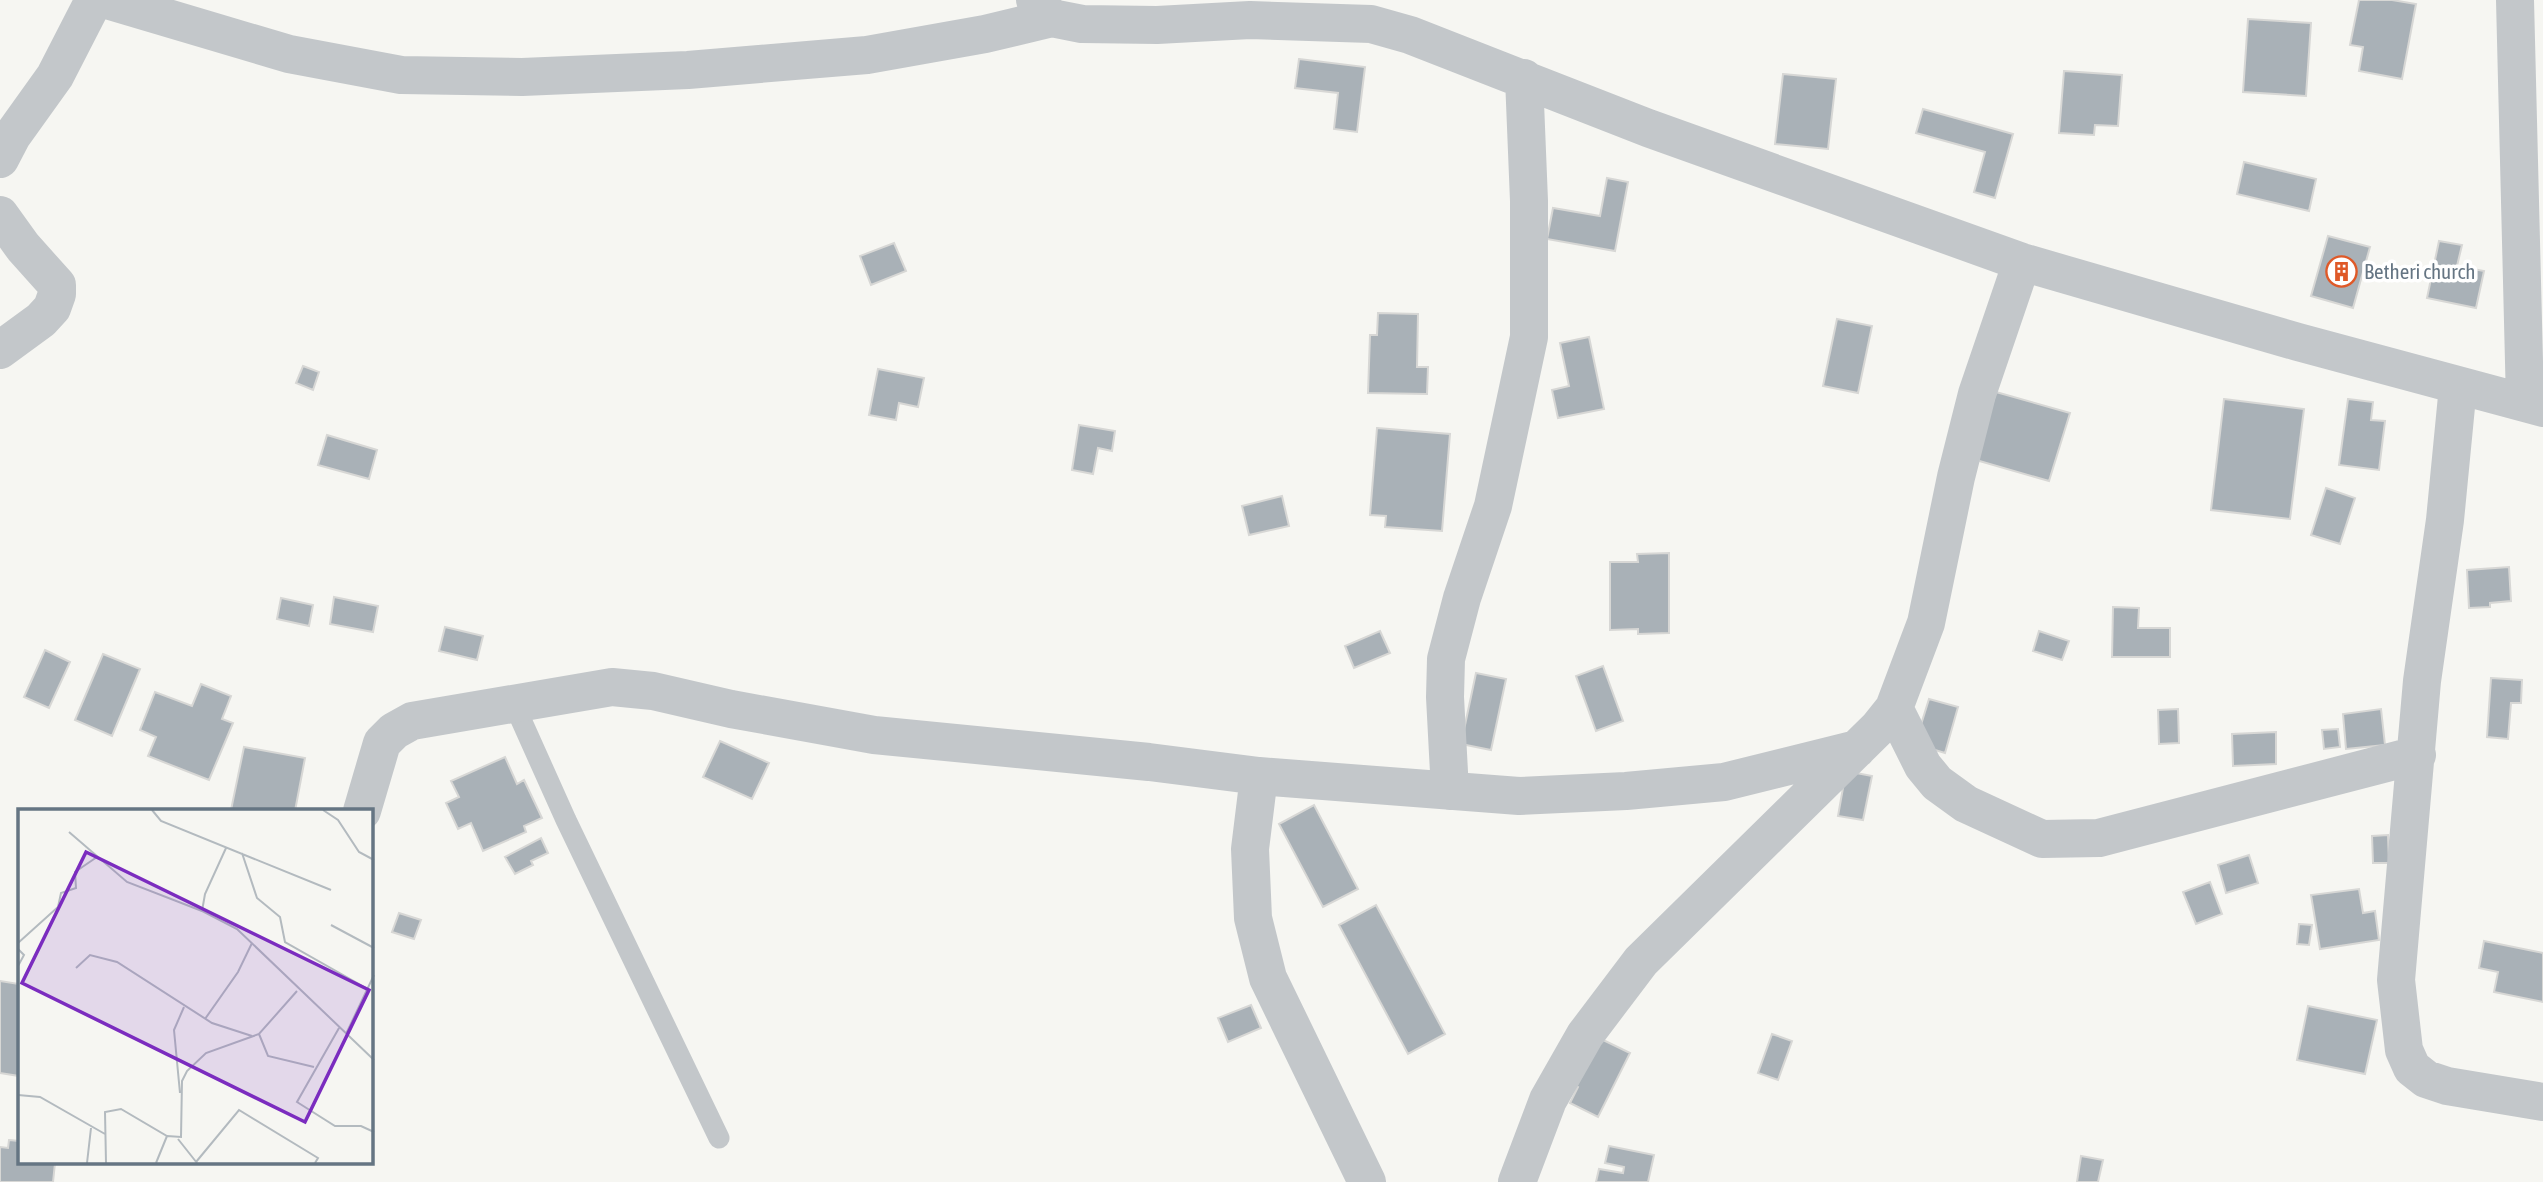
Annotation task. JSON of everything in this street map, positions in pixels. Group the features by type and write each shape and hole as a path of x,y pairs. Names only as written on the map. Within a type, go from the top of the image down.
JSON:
{"street":[{"path":"0,159 12,136 55,76 94,0"},
{"path":"107,0 289,54 401,75 564,75 688,70 854,57 985,34 1043,9 1082,24 1157,25 1250,20 1371,24 1410,35 1660,132 2022,262 2458,386 2534,405 2514,0"},
{"path":"1450,791 1445,697 1446,659 1462,598 1493,506 1529,337 1529,201 1524,78"},
{"path":"0,215 23,247 57,285 52,308 41,320 0,350"},
{"path":"1517,1182 1548,1100 1585,1035 1642,961 1857,749 1894,709 1926,623 1953,490 1977,394 2022,262"},
{"path":"2458,386 2445,520 2422,681 2396,980 2404,1051 2412,1068 2426,1079 2447,1086 2543,1102"},
{"path":"363,809 382,743 394,731 412,721 612,687 653,691 731,709 874,735 1149,762 1259,776 1519,796 1626,791 1724,782 1857,749"},
{"path":"1894,709 1923,766 1937,783 1966,804 2042,839 2099,838 2417,755"},
{"path":"1259,776 1250,849 1253,918 1268,978 1367,1182"}],"lane":[{"path":"514,704 571,832 719,1138"}],"building":[{"path":"2359,0 2392,0 2416,4 2402,79 2359,71 2363,47 2350,45"},
{"path":"2248,19 2311,23 2306,96 2243,92"},
{"path":"1299,59 1365,67 1357,132 1334,129 1338,93 1295,88"},
{"path":"2064,71 2122,75 2118,126 2095,125 2094,135 2059,133"},
{"path":"1783,74 1836,79 1828,149 1775,144"},
{"path":"1923,109 2013,134 1995,198 1974,192 1985,152 1916,133"},
{"path":"2244,162 2316,179 2309,211 2237,194"},
{"path":"1607,178 1628,182 1615,251 1547,239 1553,208 1600,216"},
{"name":"Betheri church","path":"2328,236 2370,247 2353,308 2311,296"},
{"path":"2439,241 2462,245 2457,266 2484,271 2476,308 2427,298"},
{"path":"894,243 906,271 871,285 860,256"},
{"path":"1378,313 1418,314 1417,367 1428,367 1427,394 1368,393 1370,335 1377,335"},
{"path":"1837,319 1872,326 1858,393 1823,386"},
{"path":"1589,337 1604,409 1558,418 1552,390 1569,386 1560,343"},
{"path":"303,366 319,372 313,390 296,383"},
{"path":"878,369 924,378 918,407 899,403 896,420 869,415"},
{"path":"1996,392 2070,413 2049,481 1976,460"},
{"path":"2224,399 2304,409 2290,519 2211,510"},
{"path":"2348,399 2373,402 2371,420 2385,421 2379,470 2339,465"},
{"path":"1079,425 1115,431 1112,451 1098,448 1093,474 1072,470"},
{"path":"1377,428 1450,434 1442,531 1385,527 1386,516 1370,515"},
{"path":"327,435 377,450 369,479 318,465"},
{"path":"2326,488 2355,498 2340,544 2311,535"},
{"path":"1282,496 1289,526 1249,535 1242,506"},
{"path":"1669,553 1669,633 1638,634 1638,629 1610,630 1610,562 1638,562 1637,554"},
{"path":"2509,567 2511,601 2490,603 2490,607 2469,608 2467,570"},
{"path":"334,597 378,606 373,632 330,624"},
{"path":"281,598 313,605 309,626 277,619"},
{"path":"2113,607 2139,608 2138,628 2170,628 2170,657 2112,657"},
{"path":"445,627 483,636 477,660 439,651"},
{"path":"1380,631 1390,653 1354,668 1345,646"},
{"path":"2039,631 2069,641 2062,660 2033,651"},
{"path":"45,650 70,662 49,708 24,697"},
{"path":"103,654 140,669 112,736 75,720"},
{"path":"1603,666 1623,721 1596,731 1576,676"},
{"path":"1476,673 1506,679 1491,750 1461,744"},
{"path":"2491,678 2522,680 2521,703 2511,703 2508,739 2487,737"},
{"path":"201,684 231,696 222,719 233,723 209,780 148,756 156,737 140,730 155,692 192,706"},
{"path":"1929,699 1958,707 1945,753 1915,744"},
{"path":"2178,709 2179,743 2159,744 2158,710"},
{"path":"2381,709 2385,745 2346,749 2343,714"},
{"path":"2338,729 2340,747 2324,749 2322,730"},
{"path":"2276,732 2276,764 2233,766 2232,734"},
{"path":"720,741 769,763 752,799 703,777"},
{"path":"244,747 305,758 295,809 231,809"},
{"path":"505,757 517,784 524,780 542,818 524,826 526,832 483,851 471,823 458,829 446,803 459,797 451,781"},
{"path":"1846,771 1872,776 1863,820 1838,816"},
{"path":"1314,805 1358,889 1323,907 1279,824"},
{"path":"2388,835 2389,863 2373,863 2372,836"},
{"path":"541,838 548,853 531,861 533,865 515,874 505,857"},
{"path":"2249,855 2258,883 2226,893 2218,865"},
{"path":"2210,882 2222,914 2196,924 2183,892"},
{"path":"2359,889 2363,913 2375,911 2379,940 2320,949 2311,895"},
{"path":"1376,905 1445,1034 1408,1054 1339,925"},
{"path":"399,913 421,920 414,939 392,932"},
{"path":"2299,924 2312,925 2309,945 2297,944"},
{"path":"2484,941 2543,953 2543,1002 2494,992 2498,972 2479,968"},
{"path":"0,981 18,984 18,1076 0,1073"},
{"path":"1251,1005 1261,1028 1228,1042 1218,1018"},
{"path":"2308,1006 2377,1020 2365,1074 2297,1060"},
{"path":"1772,1034 1792,1041 1778,1080 1758,1073"},
{"path":"1597,1037 1630,1053 1598,1117 1570,1103 1578,1087 1573,1083"},
{"path":"9,1140 18,1141 18,1164 55,1164 53,1182 0,1182 0,1147 8,1148"},
{"path":"1609,1146 1654,1155 1648,1182 1596,1182 1599,1169 1623,1173 1624,1167 1605,1163"},
{"path":"2081,1156 2103,1160 2098,1182 2077,1182"}],"place":[{"name":"Betheri church","path":"2341,271"}]}
